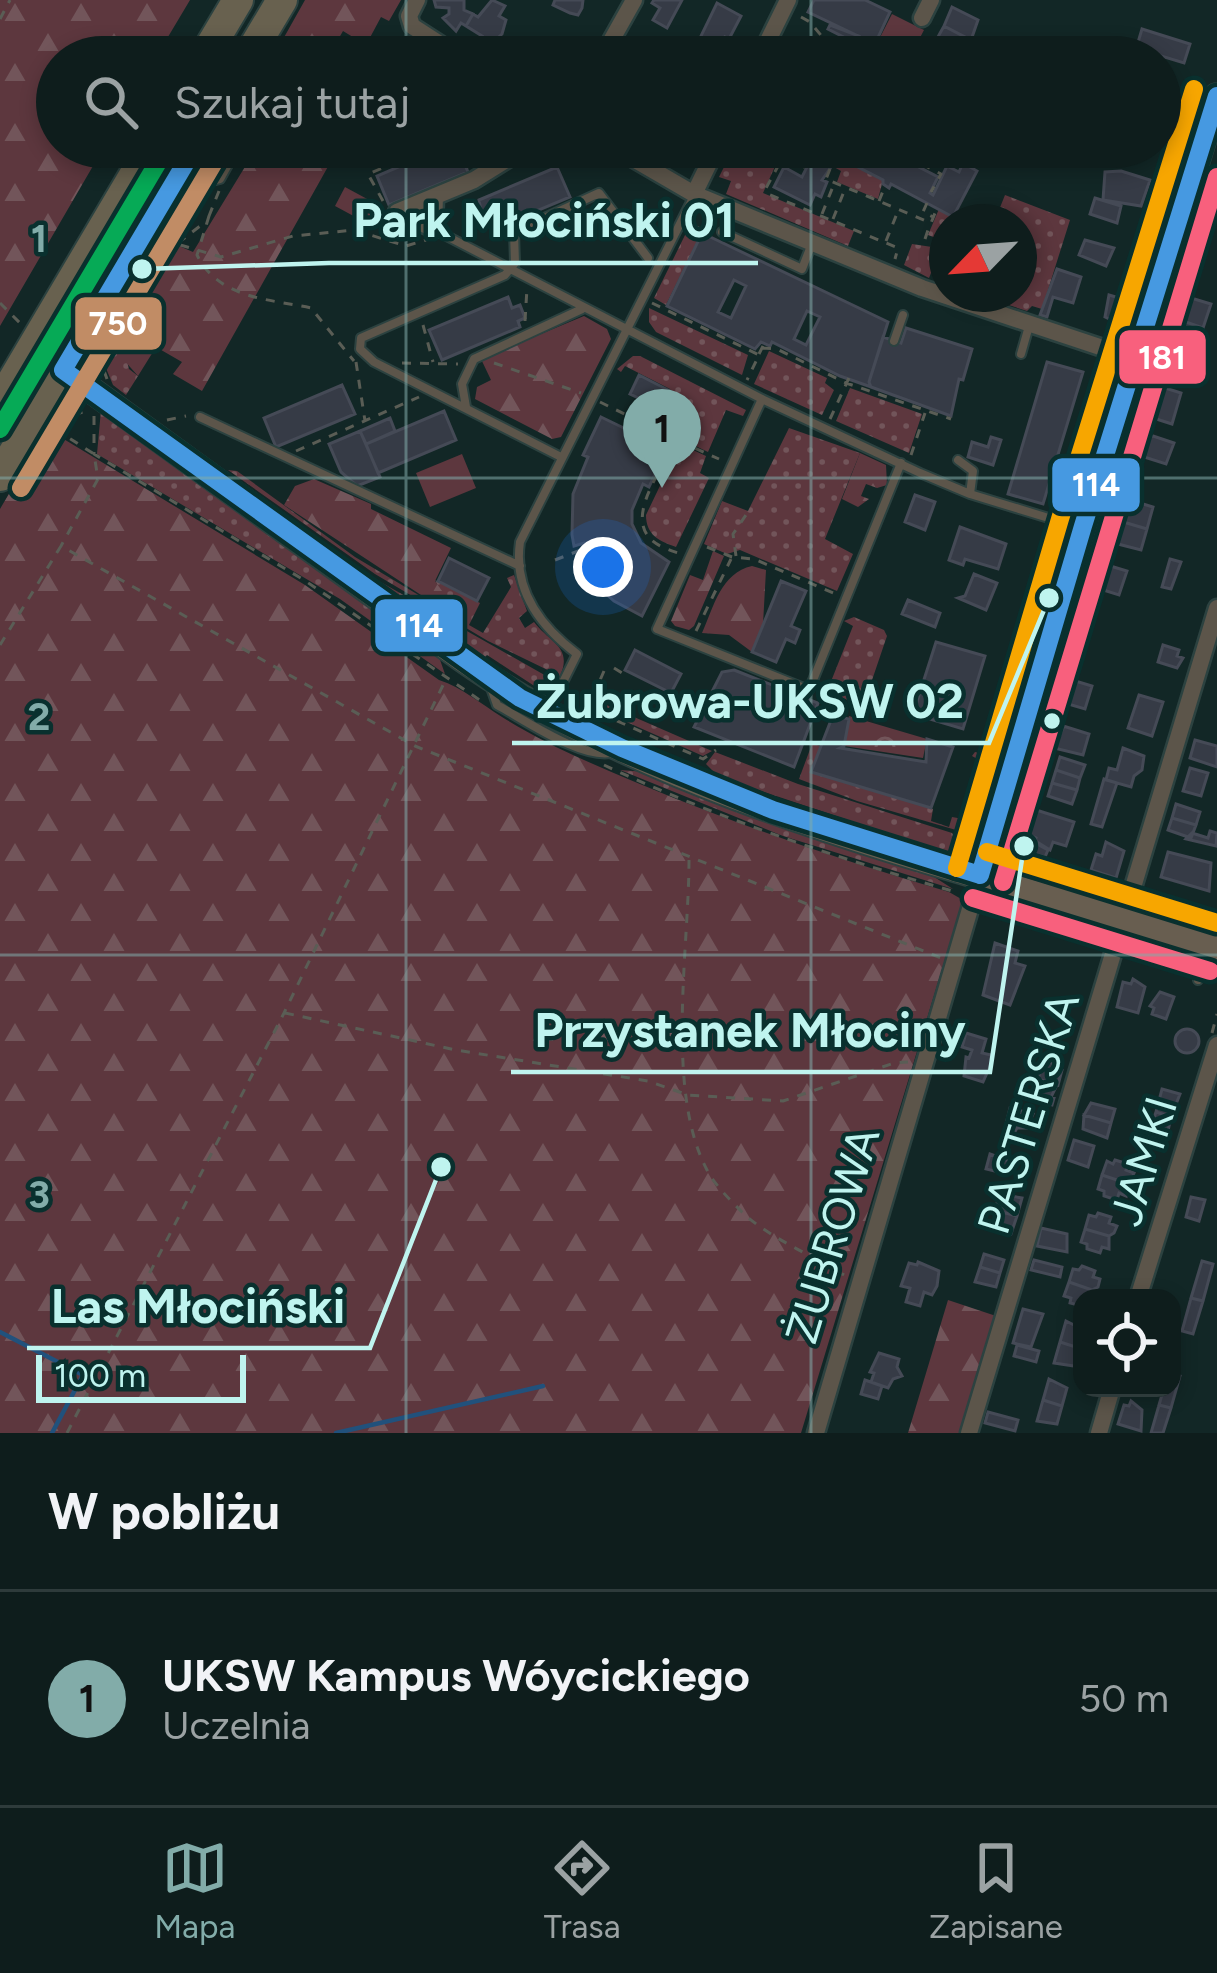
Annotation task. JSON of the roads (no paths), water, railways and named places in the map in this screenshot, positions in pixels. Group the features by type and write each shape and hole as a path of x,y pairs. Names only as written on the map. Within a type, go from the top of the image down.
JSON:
{"highway":[{"path":"217,36 238,0"},
{"path":"260,36 281,0"},
{"path":"0,402 31,340 138,168"},
{"path":"0,476 182,168"}],"street":[{"path":"417,0 410,21 424,36"},
{"path":"614,36 634,0"},
{"path":"770,36 788,0"},
{"path":"922,18 931,0"},
{"name":"ŻUBROWA","path":"816,1433 1083,526 1217,96"},
{"path":"435,196 436,232 397,212 493,168"},
{"path":"649,168 694,194 922,288 1136,358"},
{"path":"694,194 707,168"},
{"path":"31,340 63,370 489,678 548,712 773,810 1211,946"},
{"name":"PASTERSKA","path":"969,1433 1217,608"},
{"name":"JAMKI","path":"1141,1289 1217,1045"},
{"path":"1099,1433 1109,1397"}],"lane":[{"path":"153,217 190,186 220,178 226,168"},
{"path":"512,271 514,232 599,194 648,258"},
{"path":"548,712 578,654 538,617 525,591 520,566 524,532 694,194"},
{"path":"436,232 762,399 906,460 970,494 1083,526"},
{"path":"722,232 802,269 812,244"},
{"path":"512,271 365,334 359,346 374,362 561,458"},
{"path":"466,408 462,383 480,355 584,308"},
{"path":"894,340 903,315"},
{"path":"1021,353 1030,324"},
{"path":"762,399 657,628 809,690 906,460"},
{"path":"200,417 520,566"},
{"path":"958,460 973,471 970,494"},
{"path":"489,678 497,705 540,729 601,755 622,748"},
{"path":"1198,980 1211,946"}],"waterway":[{"path":"0,1332 83,1375 52,1433"},
{"path":"336,1433 543,1386"}],"place":[{"name":"Park Młociński 01","path":"142,269"},
{"name":"UKSW Kampus Wóycickiego","path":"662,488"},
{"name":"Żubrowa-UKSW 02","path":"1049,598"},
{"name":"Przystanek Młociny","path":"1024,846"},
{"name":"Las Młociński","path":"441,1167"}]}
